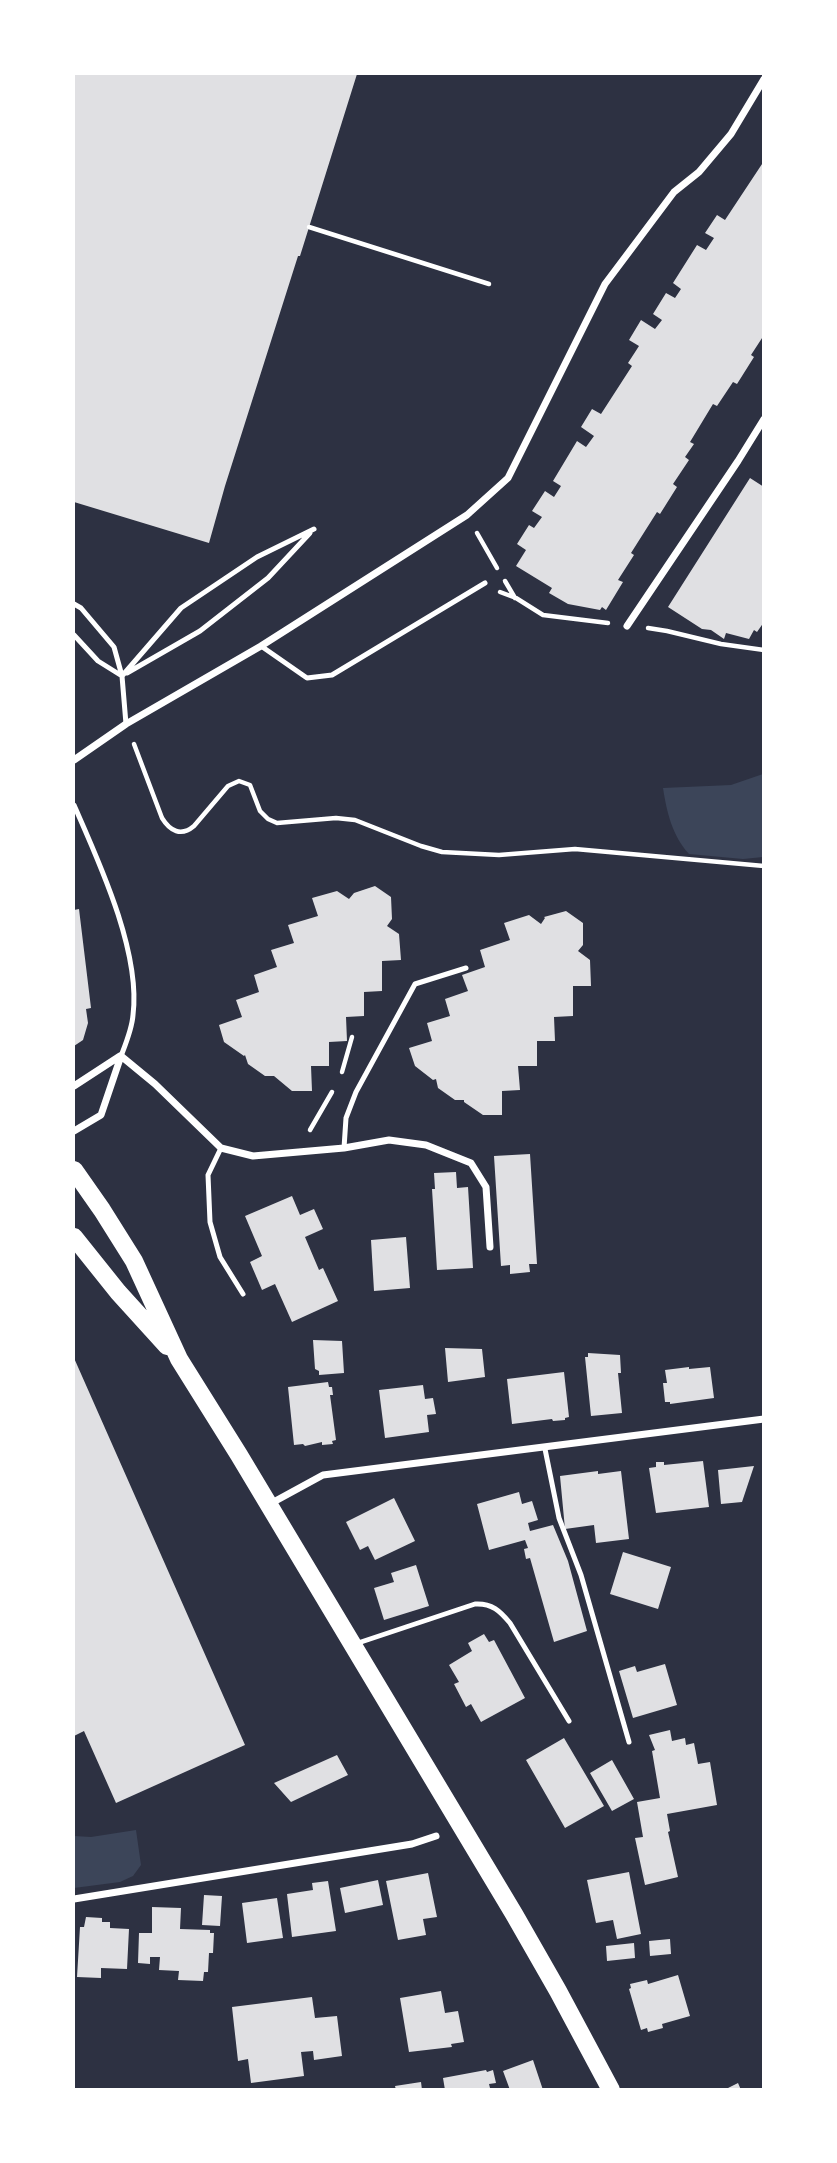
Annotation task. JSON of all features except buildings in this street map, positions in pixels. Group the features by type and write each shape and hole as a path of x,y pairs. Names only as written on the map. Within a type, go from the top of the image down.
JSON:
{"main road":[{"path":"74,1170 134,1261 179,1359 514,1914 611,2090"},
{"path":"74,1237 118,1292 179,1359"}],"street":[{"path":"74,760 125,724 261,646 467,516 508,478 605,284 674,192 699,172 731,134 764,79"},
{"path":"627,626 764,419"},
{"path":"74,1086 121,1056"},
{"path":"74,1131 101,1115 121,1056"},
{"path":"121,1056 155,1084 221,1148 253,1156 344,1148 389,1140 426,1145 471,1163 486,1187 490,1247"},
{"path":"268,1505 323,1475 764,1419"},
{"path":"74,1899 412,1844 436,1836"}],"lane":[{"path":"314,528 268,578 200,631 122,676 181,608 257,557 314,528"},
{"path":"261,646 307,678 332,675 485,583"},
{"path":"74,604 81,608 114,647 122,676 125,724"},
{"path":"74,635 98,661 122,676"},
{"path":"74,805 100,864 123,931 134,983 133,1015 121,1056"},
{"path":"344,1148 346,1118 356,1092 415,984 466,968"},
{"path":"221,1148 208,1175 210,1222 220,1257 243,1294"},
{"path":"545,1448 559,1518 580,1574 629,1742"},
{"path":"352,1646 475,1604 486,1604 499,1611 510,1623 569,1721"}],"path":[{"path":"309,227 489,284"},
{"path":"467,516 516,598 543,615 615,624"},
{"path":"667,631 721,644 764,650"},
{"path":"125,724 162,818 173,830 181,832 187,832 194,826 228,786 239,781 250,785 260,811 277,823 336,818 355,820 442,852 499,855 575,849 764,866"},
{"path":"339,1081 352,1037"},
{"path":"307,1133 333,1091"}],"shaded area":[{"path":"763,774 763,857 743,859 689,854 671,823 663,788 731,785"},
{"path":"136,1830 141,1865 133,1876 120,1882 74,1888 74,1836 91,1837"}]}
